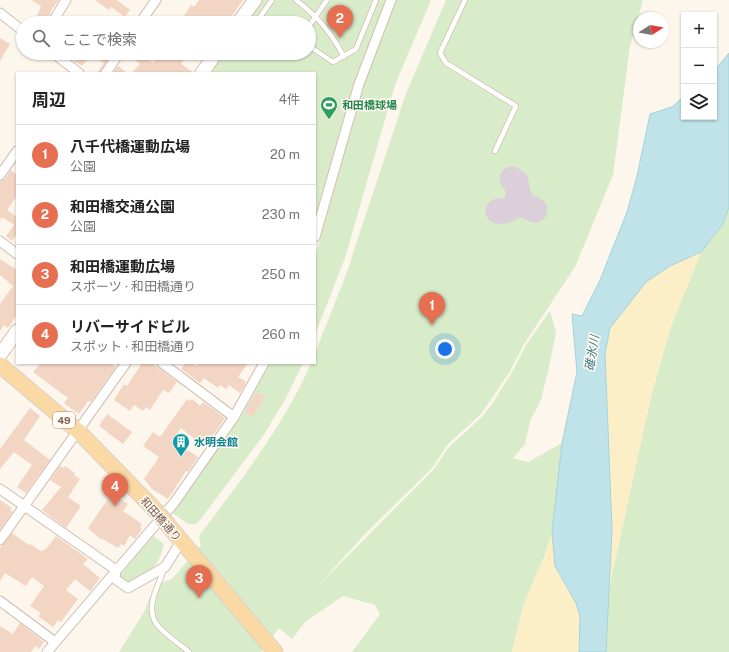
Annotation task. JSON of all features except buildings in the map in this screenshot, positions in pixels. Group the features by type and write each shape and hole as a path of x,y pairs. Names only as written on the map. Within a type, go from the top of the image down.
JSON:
{"main road":[{"name":"和田橋通り","path":"0,365 78,431 164,520 275,652"}],"street":[{"path":"56,16 66,0"},
{"path":"145,16 156,0"},
{"path":"243,16 254,0"},
{"path":"316,234 359,84 391,0"},
{"path":"0,13 16,26"},
{"path":"61,60 76,72"},
{"path":"107,72 115,60"},
{"path":"203,72 211,60"},
{"path":"0,175 16,152"},
{"path":"0,241 16,253"},
{"path":"0,355 16,332"},
{"path":"0,540 125,364"},
{"path":"163,364 234,417"},
{"path":"47,652 174,503 234,417 263,364"},
{"path":"0,489 116,570"},
{"path":"116,570 115,579 128,588 165,567 184,544"},
{"path":"0,601 56,642"}],"lane":[{"path":"261,16 272,0"},
{"path":"296,0 316,16 333,38 344,57"},
{"path":"316,16 327,0"},
{"path":"316,51 331,62 344,57 356,49 376,0"},
{"path":"465,0 440,53 446,63 516,106 495,151"},
{"path":"165,567 152,604 152,612 156,624 189,652"}],"green space":[{"path":"260,0 386,0 354,82 316,215 316,72 210,72 219,60 316,60 316,16 249,16"},
{"path":"396,0 431,0 395,85 345,258 316,332 316,253 361,92"},
{"path":"446,0 643,0 640,12 633,12 633,35 630,46 613,175 575,267 524,344 509,373 481,414 448,444 433,467 366,533 315,589 434,469 449,447 483,416 511,374 526,345 550,311 556,332 541,400 530,421 525,444 513,458 528,462 562,443 552,532 544,557 524,603 512,652 352,652 380,614 375,605 343,596 305,622 292,639 279,628 261,652 119,652 144,612 155,585 172,579 201,545 199,536 275,431 311,364 316,364 316,350 346,275 405,96"},
{"path":"729,207 729,652 606,652 609,588 651,396 671,326 701,252 723,224"},
{"path":"269,364 303,364 286,398 263,436 200,520 196,524 188,524 171,512 238,421"},
{"path":"153,536 164,544 159,559 152,569 129,586 118,578"}],"sand":[{"path":"701,252 671,326 651,396 609,588 612,529 605,354 610,328 646,282 670,266"},
{"path":"552,532 555,566 576,603 580,616 579,652 512,652 524,603 544,557"}],"water":[{"name":"碓氷川","path":"729,53 729,207 723,224 701,252 670,266 646,282 610,328 605,354 612,529 606,652 579,652 580,616 576,603 555,566 552,532 562,443 577,372 572,314 582,316 600,280 627,212 637,176 650,114 672,107 681,99 681,120 717,120 717,67"}],"taxiway":[{"path":"512,179 516,182 519,197 524,204"},
{"path":"498,211 507,211 516,205 527,206 535,210"}],"place":[{"name":"和田橋交通公園","path":"340,38"},
{"name":"和田橋球場","path":"329,120"},
{"name":"八千代橋運動広場","path":"432,325"},
{"name":"水明会館","path":"181,457"},
{"name":"リバーサイドビル","path":"115,506"},
{"name":"和田橋運動広場","path":"199,598"}]}
